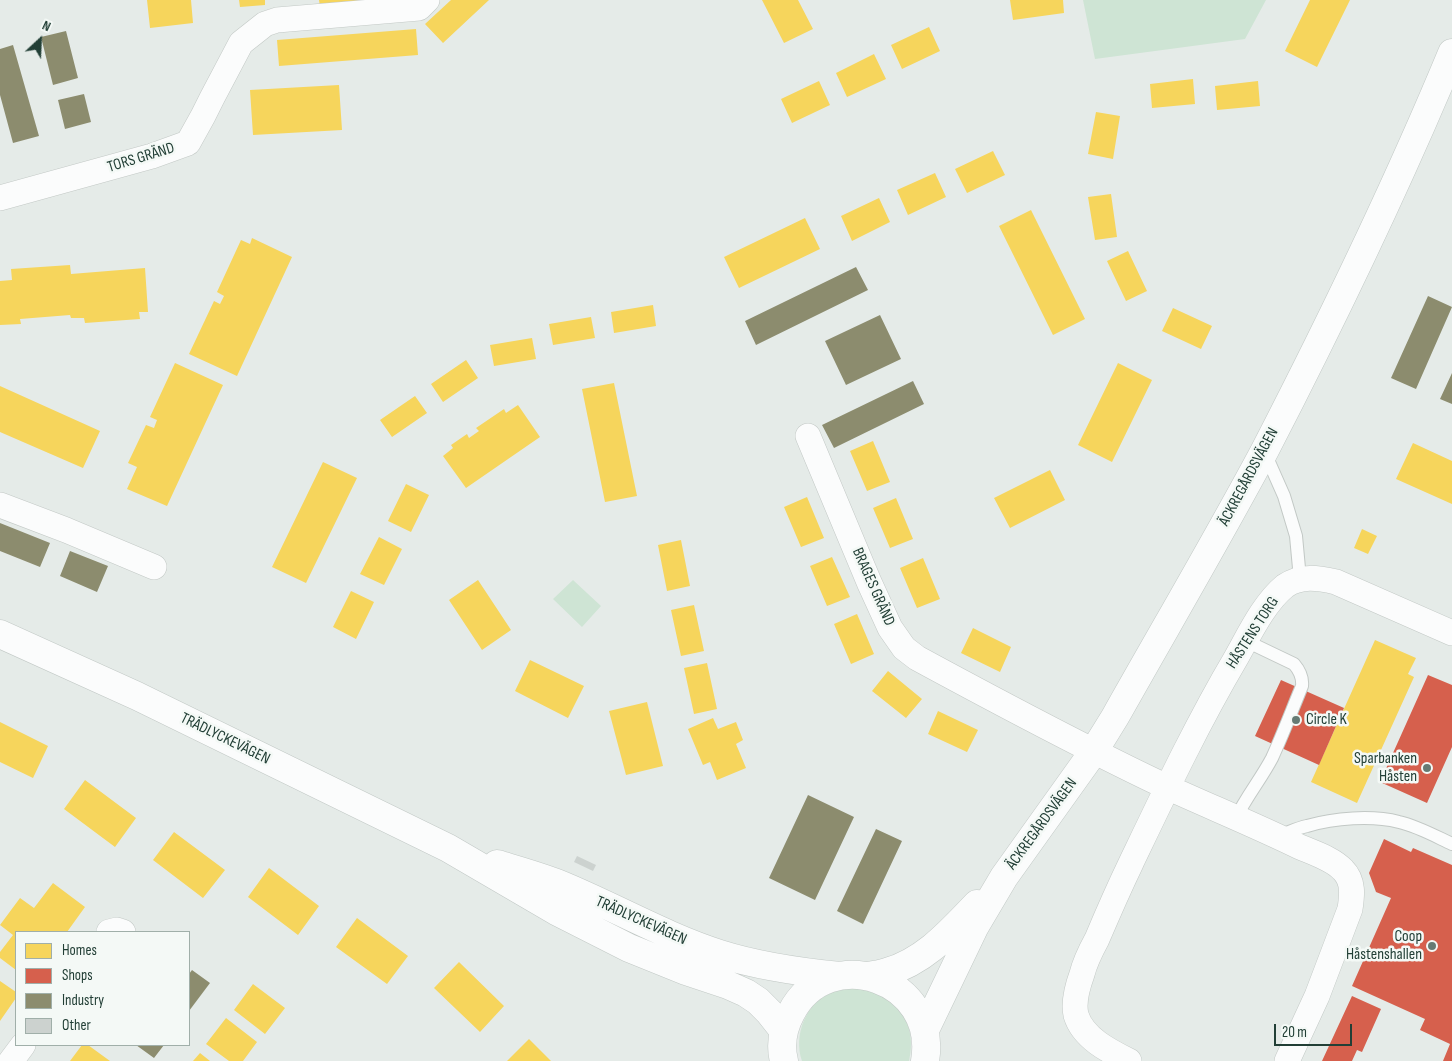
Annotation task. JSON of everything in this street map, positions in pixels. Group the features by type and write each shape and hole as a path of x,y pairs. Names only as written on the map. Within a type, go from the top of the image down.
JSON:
{"street":[{"name":"TORS GRÄND","path":"0,198 152,156 188,143 241,42 265,24 276,10 419,8 427,0"},
{"name":"ÄCKREGÅRDSVÄGEN","path":"927,1051 971,934 1004,876 1094,751 1116,717 1264,450 1388,199 1450,66"},
{"name":"BRAGES GRÄND","path":"808,436 869,582 890,628 904,648 917,658 1094,751"},
{"path":"0,505 154,567"},
{"path":"1300,579 1316,578 1336,582 1452,634"},
{"name":"HÅSTENS TORG","path":"1129,1061 1111,1052 1086,1033 1076,1014 1079,982 1085,965 1167,787 1220,684 1271,601 1285,586 1300,579"},
{"name":"TRÄDLYCKEVÄGEN","path":"0,634 137,696 448,848 556,911 629,948 746,993 769,1012 784,1052"},
{"path":"1094,751 1167,787 1278,836 1336,864 1345,871 1350,881 1352,894 1350,910 1321,987 1287,1061"},
{"name":"TRÄDLYCKEVÄGEN","path":"448,848 557,883 683,940 721,954 798,971 840,976"},
{"name":"ÄCKREGÅRDSVÄGEN","path":"867,976 886,973 905,965 938,944 1004,876"},
{"path":"784,1052 788,1020 793,1009 808,991 818,984 840,976 854,974 883,981 898,989 910,1000 919,1014 927,1051"},
{"path":"11,1061 22,1046"}],"lane":[{"path":"1264,450 1284,496 1296,536 1300,579"},
{"path":"1236,818 1242,805 1272,758 1302,686 1303,679 1294,664 1246,641"},
{"path":"1278,836 1307,826 1360,818 1398,821 1452,844"}],"green space":[{"path":"1083,0 1266,0 1245,39 1095,59"},
{"path":"573,580 601,606 582,627 553,599"},
{"path":"860,987 885,997 902,1013 910,1035 909,1061 802,1061 799,1041 804,1021 809,1011 816,1003 833,992"}],"building: Homes":[{"path":"147,0 191,0 193,23 150,28"},
{"path":"239,0 265,0 265,5 240,7"},
{"path":"319,0 396,0 320,7"},
{"path":"451,0 489,0 443,43 425,24"},
{"path":"762,0 798,0 813,29 784,43"},
{"path":"1010,0 1063,0 1064,13 1013,20"},
{"path":"1310,0 1350,0 1317,67 1285,51"},
{"path":"929,27 940,51 902,69 891,45"},
{"path":"416,29 418,55 279,66 277,40"},
{"path":"874,54 886,79 847,97 836,73"},
{"path":"1193,79 1195,104 1152,108 1150,84"},
{"path":"819,81 830,105 792,123 781,99"},
{"path":"1258,81 1260,106 1217,110 1215,86"},
{"path":"339,85 342,130 253,135 250,90"},
{"path":"1096,112 1120,116 1113,159 1088,154"},
{"path":"993,151 1005,175 967,193 955,169"},
{"path":"935,173 946,197 908,215 897,190"},
{"path":"1111,194 1117,237 1095,240 1088,197"},
{"path":"879,198 890,222 852,241 841,216"},
{"path":"1031,210 1085,319 1053,335 999,226"},
{"path":"805,218 820,249 739,288 724,257"},
{"path":"252,238 292,257 237,376 189,354 214,301 220,304 224,296 217,292 241,240 250,244"},
{"path":"1128,251 1147,291 1126,301 1107,261"},
{"path":"70,265 71,274 145,268 148,312 139,312 140,319 85,323 84,318 71,318 70,315 20,319 21,324 0,325 0,281 12,280 11,269"},
{"path":"653,305 656,326 614,333 611,312"},
{"path":"1173,308 1212,326 1201,349 1162,331"},
{"path":"591,317 595,338 553,345 549,324"},
{"path":"532,338 536,359 494,366 490,345"},
{"path":"466,360 478,378 443,402 431,384"},
{"path":"175,363 223,385 167,506 127,489 137,467 128,463 146,425 154,428 157,420 150,417"},
{"path":"1118,363 1152,380 1112,462 1078,445"},
{"path":"614,383 637,496 605,502 582,389"},
{"path":"0,386 100,431 83,468 0,432"},
{"path":"415,396 427,413 392,437 380,420"},
{"path":"518,405 540,437 466,488 443,456 453,448 451,445 467,434 469,438 479,431 476,428 504,409 506,413"},
{"path":"873,441 890,482 867,491 850,451"},
{"path":"1413,443 1452,461 1452,504 1396,479"},
{"path":"323,462 357,478 306,583 272,567"},
{"path":"1050,470 1065,500 1010,528 994,498"},
{"path":"406,484 429,495 411,532 388,521"},
{"path":"807,497 824,538 801,547 784,507"},
{"path":"896,498 913,539 890,548 873,508"},
{"path":"1362,529 1377,536 1368,554 1354,548"},
{"path":"379,537 402,549 384,585 360,574"},
{"path":"681,540 690,586 667,591 658,545"},
{"path":"832,557 850,597 827,606 810,566"},
{"path":"923,558 940,599 917,608 900,568"},
{"path":"478,580 511,630 482,650 449,600"},
{"path":"351,591 374,602 356,639 333,627"},
{"path":"694,605 704,651 681,656 671,610"},
{"path":"857,614 874,654 851,664 834,624"},
{"path":"973,628 1011,647 1000,672 961,653"},
{"path":"1375,640 1416,658 1408,674 1414,677 1357,803 1311,782"},
{"path":"530,660 584,686 568,718 515,691"},
{"path":"707,663 717,709 694,714 684,668"},
{"path":"888,671 922,699 906,718 872,691"},
{"path":"647,702 663,766 626,775 609,711"},
{"path":"938,711 978,730 967,752 928,734"},
{"path":"713,718 718,729 736,722 743,740 736,744 746,768 717,780 710,762 703,765 688,729"},
{"path":"0,722 48,746 33,778 0,762"},
{"path":"85,780 136,818 115,847 64,809"},
{"path":"174,832 225,870 203,898 153,860"},
{"path":"269,868 319,906 298,935 248,897"},
{"path":"53,883 85,907 68,931 15,931 15,969 0,958 0,952 13,935 0,925 20,898 34,908"},
{"path":"357,918 408,956 387,984 336,947"},
{"path":"459,962 504,1006 480,1032 434,988"},
{"path":"0,981 15,991 15,999 0,1021"},
{"path":"253,984 285,1008 265,1034 234,1010"},
{"path":"226,1018 257,1042 243,1061 229,1061 206,1044"},
{"path":"529,1039 551,1061 507,1061"},
{"path":"81,1046 89,1046 110,1061 70,1061"},
{"path":"200,1053 210,1061 193,1061"}],"building: Shops":[{"path":"1428,675 1452,685 1452,747 1427,803 1380,782"},
{"path":"1281,680 1344,708 1319,765 1255,736"},
{"path":"1384,839 1411,852 1413,848 1452,865 1452,1061 1443,1061 1450,1044 1420,1030 1425,1019 1352,986 1391,898 1376,892 1369,873"},
{"path":"1352,996 1381,1009 1362,1052 1357,1050 1352,1061 1322,1061"}],"building: Industry":[{"path":"66,31 78,78 53,85 41,37"},
{"path":"13,45 39,136 13,143 0,95 0,49"},
{"path":"84,94 91,122 65,129 58,100"},
{"path":"856,267 868,290 756,345 745,321"},
{"path":"1428,296 1452,307 1416,389 1391,378"},
{"path":"880,315 901,359 846,385 825,341"},
{"path":"1452,373 1452,404 1440,399"},
{"path":"913,381 924,404 834,448 822,425"},
{"path":"0,523 50,543 40,567 0,551"},
{"path":"70,551 108,566 97,592 60,576"},
{"path":"808,795 854,817 815,900 769,878"},
{"path":"876,829 902,841 863,924 837,911"},
{"path":"192,970 210,983 190,1010 190,973"},
{"path":"137,1046 163,1046 154,1058"}],"building: Other":[{"path":"577,856 596,865 593,871 574,862"}],"place":[{"name":"Circle K","path":"1296,720"},
{"name":"Sparbanken Håsten","path":"1427,768"},
{"name":"Coop Håstenshallen","path":"1432,946"}]}
